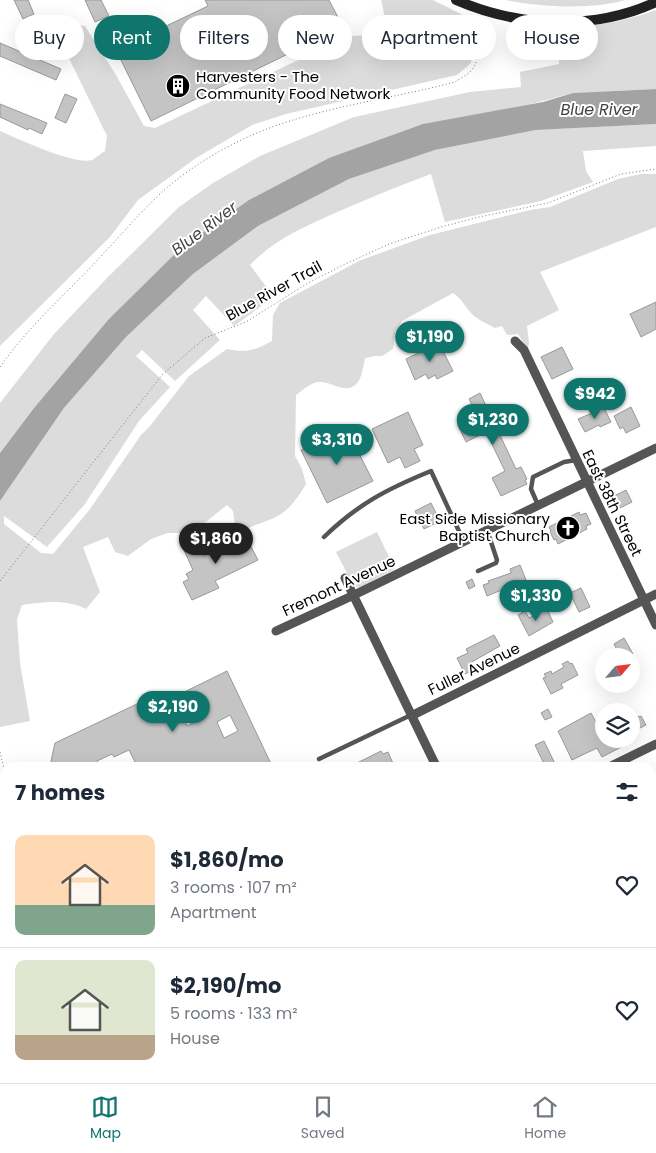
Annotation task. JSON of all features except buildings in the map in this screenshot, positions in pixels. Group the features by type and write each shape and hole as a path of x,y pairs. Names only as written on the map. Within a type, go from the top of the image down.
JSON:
{"main road":[{"path":"456,0 485,11 533,21 564,22 591,20 617,15 656,2"}],"street":[{"name":"East 38th Street","path":"515,341 524,350 656,625"},
{"name":"Fremont Avenue","path":"276,631 656,448"},
{"path":"345,578 435,762"},
{"name":"Fuller Avenue","path":"412,715 656,594"},
{"path":"619,762 656,744"}],"lane":[{"path":"538,505 531,489 532,478 564,462 576,460"},
{"path":"324,537 344,518 365,503 398,484 431,471 464,542"},
{"path":"478,571 496,563 497,560 487,530"},
{"path":"319,759 412,715"}],"path":[{"path":"0,367 31,328 147,207 193,168 216,153 274,126 326,110 455,82 466,76 474,68 478,56 485,11"},
{"name":"Blue River Trail","path":"0,581 162,375 205,338 246,322 308,283 389,244 479,217 548,203 621,174 656,169"}],"shaded area":[{"path":"381,0 433,0 463,15 383,15"},
{"path":"506,0 625,0 597,5 566,6"},
{"path":"656,10 656,89 573,93 329,158 108,320 34,408 0,453 0,403 54,334 107,278 179,207 213,183 260,156 354,117 470,92 521,87 520,72 559,64 559,60 598,60 598,24 631,18"},
{"path":"84,26 94,40 94,60 107,60 144,126 155,128 298,60 352,60 352,36 362,35 362,60 471,60 471,63 457,75 286,114 252,125 196,158 138,200 110,237 0,346 0,131 19,140 73,159 92,160 105,151 107,136 70,60 84,60"},
{"path":"656,124 656,146 583,151 586,171 593,182 541,201 445,222 431,174 335,213 279,241 250,265 274,297 234,326 206,296 193,310 220,340 175,381 142,350 136,356 170,387 139,421 85,504 47,547 4,516 4,524 41,553 53,554 90,509 141,435 189,376 227,349 251,350 272,341 273,315 280,303 361,260 430,235 530,210 550,207 618,179 641,174 656,174 656,227 540,272 559,310 527,326 528,350 518,334 507,335 502,326 495,328 478,319 472,315 453,293 402,321 395,332 393,349 382,356 365,358 361,376 356,385 346,388 325,382 317,382 296,395 295,456 302,469 306,484 293,503 281,514 242,531 235,525 233,511 227,505 207,521 187,533 168,533 151,539 128,556 115,552 108,537 83,547 100,592 86,609 70,604 47,602 22,605 17,619 20,663 30,721 0,727 0,501 64,408 126,337 193,274 258,226 349,179 435,150 536,130"},
{"path":"377,532 395,569 359,588 353,585 336,552"}],"water":[{"name":"Blue River","path":"656,89 656,124 536,130 435,150 349,179 258,226 193,274 126,337 64,408 0,501 0,453 34,408 108,320 181,248 249,200 329,158 423,124 543,102 573,93"}],"place":[{"name":"Harvesters - The Community Food Network","path":"178,86"},
{"name":"East Side Missionary Baptist Church","path":"568,528"}]}
